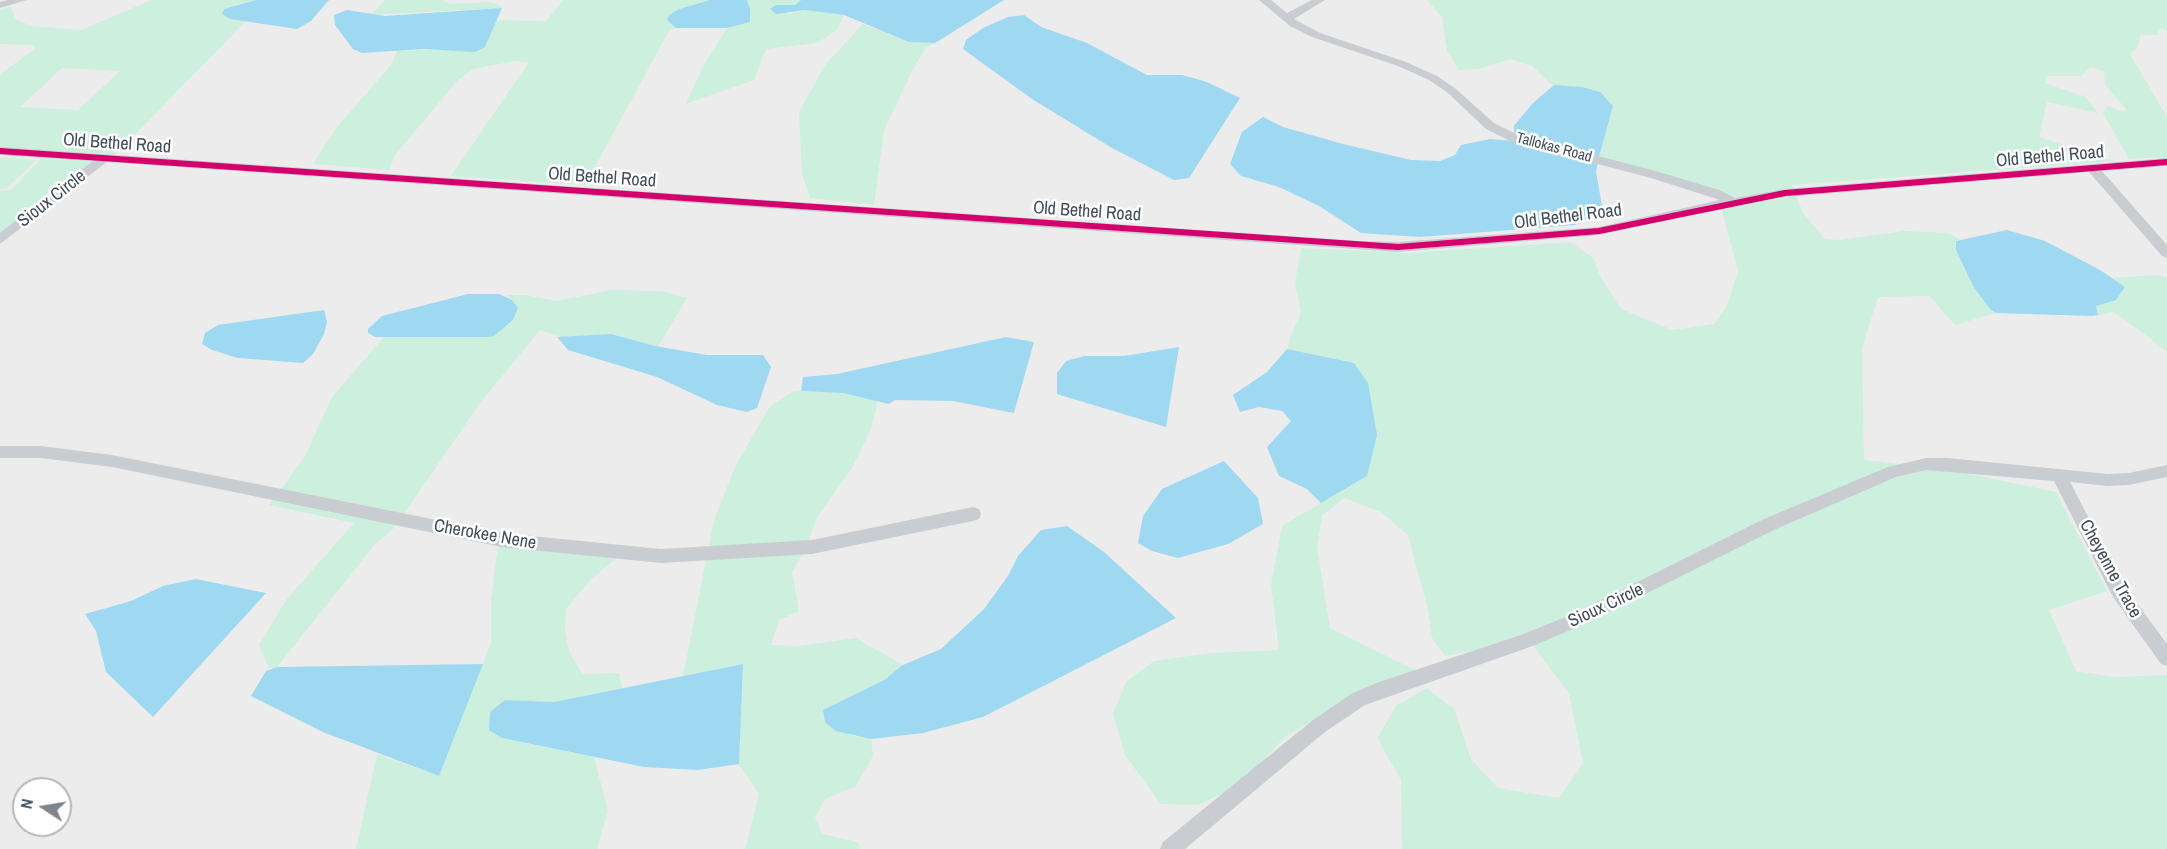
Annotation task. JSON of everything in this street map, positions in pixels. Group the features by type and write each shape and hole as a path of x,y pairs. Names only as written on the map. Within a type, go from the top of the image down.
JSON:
{"street":[{"path":"0,5 22,0"},
{"name":"Tallokas Road","path":"1264,0 1287,18 1322,38 1402,64 1433,78 1452,91 1490,126 1514,138 1655,175 1715,193 1732,201"},
{"path":"1287,18 1320,0"},
{"name":"Old Bethel Road","path":"0,151 1360,246 1425,245 1599,231 1732,201 1785,193 2167,162"},
{"name":"Sioux Circle","path":"0,240 105,158"},
{"path":"2093,169 2167,253"},
{"name":"Cherokee Nene","path":"0,452 41,452 101,459 502,540 662,556 812,547 974,514"},
{"name":"Sioux Circle","path":"1170,849 1318,726 1359,699 1379,690 1524,642 1579,619 1770,524 1908,466 1948,464 2080,478 2129,479 2167,471"},
{"name":"Cheyenne Trace","path":"2059,476 2120,592 2143,628 2167,657"}],"green space":[{"path":"152,0 256,0 236,5 230,19 246,21 114,156 0,148 0,74 35,49 33,45 0,44 0,9 11,7 15,18 30,26 81,30","holes":["62,68 120,71 78,110 20,107"]},
{"path":"385,0 442,0 449,4 487,2 496,3 502,8 371,15"},
{"path":"563,0 710,0 679,9 676,28 685,28 670,29 585,185 451,176 529,62 515,61 473,69 457,81 395,155 389,170 313,164 337,127 391,65 397,51 485,47 496,20 546,21"},
{"path":"747,0 801,0 795,5 776,5 788,14 805,10 844,15 837,30 817,43 766,49 754,80 686,104 703,66 727,28 749,22 750,9"},
{"path":"1427,0 2167,0 2167,30 2160,29 2157,35 2141,35 2137,48 2130,54 2167,117 2167,157 2129,159 2103,113 2108,106 2124,112 2126,109 2105,85 2104,71 2090,67 2081,76 2046,76 2045,83 2086,97 2098,113 2047,102 2039,137 2114,161 1792,185 1793,189 1732,198 1599,157 1613,106 1553,86 1532,66 1510,59 1479,69 1459,70 1447,51 1442,17"},
{"path":"863,24 909,42 935,43 926,48 914,67 884,130 874,205 810,198 802,174 799,112 825,65"},
{"path":"0,155 109,161 94,161 0,234 0,191 11,190 40,160"},
{"path":"0,157 36,160 6,189 0,189"},
{"path":"1796,195 1803,213 1825,239 1839,240 1904,231 1948,233 1960,239 1956,241 1956,250 1973,286 1990,309 1996,313 1955,325 1929,296 1878,297 1862,348 1864,460 1950,470 2056,492 2107,591 2049,610 2076,671 2114,677 2167,675 2167,849 1402,849 1401,780 1377,738 1397,705 1427,688 1454,709 1471,759 1498,788 1559,798 1583,763 1569,694 1529,640 1445,656 1432,638 1428,610 1408,535 1381,512 1344,498 1322,516 1317,546 1330,628 1415,670 1349,701 1286,736 1237,787 1198,805 1161,804 1125,755 1113,714 1126,682 1154,661 1211,653 1279,650 1271,585 1282,526 1367,476 1312,356 1288,349 1290,337 1301,313 1295,283 1301,248 1410,253 1570,242 1593,258 1601,278 1621,309 1672,330 1714,324 1727,306 1738,271 1721,207"},
{"path":"2156,275 2167,277 2167,351 2114,312 2098,315 2096,306 2116,300 2124,287 2112,278"},
{"path":"612,290 663,291 687,298 658,347 611,334 561,337 540,330 480,403 395,527 376,543 277,667 269,668 259,645 286,600 354,523 269,505 304,458 332,397 384,337 494,336 513,320 512,300 506,295 525,295 557,301"},
{"path":"795,391 843,393 878,400 871,429 852,468 817,517 807,545 792,572 799,611 779,620 771,645 799,646 856,638 903,665 884,680 823,710 853,736 871,739 873,756 855,787 825,799 815,817 822,834 858,842 860,849 745,849 759,794 739,764 743,664 683,676 714,520 735,467 770,406"},
{"path":"498,545 619,556 590,580 566,609 565,630 569,651 582,674 619,673 622,688 554,702 505,700 502,738 594,757 608,811 597,849 356,849 377,754 439,776 491,643 491,599"}],"water":[{"path":"256,0 329,0 311,21 297,29 230,19 222,14 224,9"},
{"path":"710,0 747,0 750,22 727,28 676,28 667,20 669,15 679,9"},
{"path":"801,0 1004,0 935,43 909,42 844,15 805,10 776,14 770,9 776,5 795,5"},
{"path":"502,8 485,47 475,52 424,49 362,53 353,49 335,25 334,15 347,10 385,16"},
{"path":"1024,15 1041,27 1087,43 1147,75 1182,75 1207,82 1240,98 1189,178 1174,180 1112,148 1032,99 963,49 966,40 983,28 1008,17"},
{"path":"1554,85 1582,87 1600,92 1613,106 1599,157 1514,135 1514,126 1532,104"},
{"path":"1263,117 1283,127 1411,160 1440,161 1455,155 1461,145 1490,139 1513,141 1598,162 1596,172 1603,211 1575,225 1420,237 1361,233 1319,206 1279,187 1241,176 1230,164 1242,132"},
{"path":"2007,230 2045,241 2100,270 2125,287 2116,300 2096,306 2098,315 1996,313 1990,309 1973,286 1956,250 1956,241"},
{"path":"468,294 499,294 512,300 518,308 513,320 494,336 487,337 375,337 368,333 368,329 382,316"},
{"path":"324,310 327,322 324,334 313,354 303,363 238,358 212,350 202,344 205,333 218,325"},
{"path":"611,334 655,346 707,355 763,355 771,367 757,408 747,412 717,405 657,377 568,350 557,337"},
{"path":"1006,337 1034,342 1014,413 953,401 895,400 889,404 843,393 801,391 803,377 837,374"},
{"path":"1179,347 1166,427 1057,394 1057,373 1066,361 1084,356 1124,356"},
{"path":"1287,349 1354,363 1368,383 1377,435 1367,476 1321,503 1307,489 1279,476 1267,447 1291,421 1282,411 1259,407 1240,412 1233,395 1267,372"},
{"path":"1224,461 1258,498 1263,524 1228,544 1178,558 1152,551 1138,543 1143,516 1162,489"},
{"path":"1067,526 1104,552 1176,618 983,717 923,733 871,739 836,731 825,722 823,710 884,680 903,665 941,649 984,609 1008,576 1018,556 1041,530"},
{"path":"196,579 266,593 153,717 106,672 96,631 85,614 131,601 163,586"},
{"path":"483,664 439,776 323,732 251,696 266,671 277,667"},
{"path":"743,664 739,764 698,770 644,767 502,738 489,730 490,712 505,700 554,702"}],"cycle path":[{"path":"0,151 1398,247 1599,231 1711,206 1785,193 2167,162"}]}
